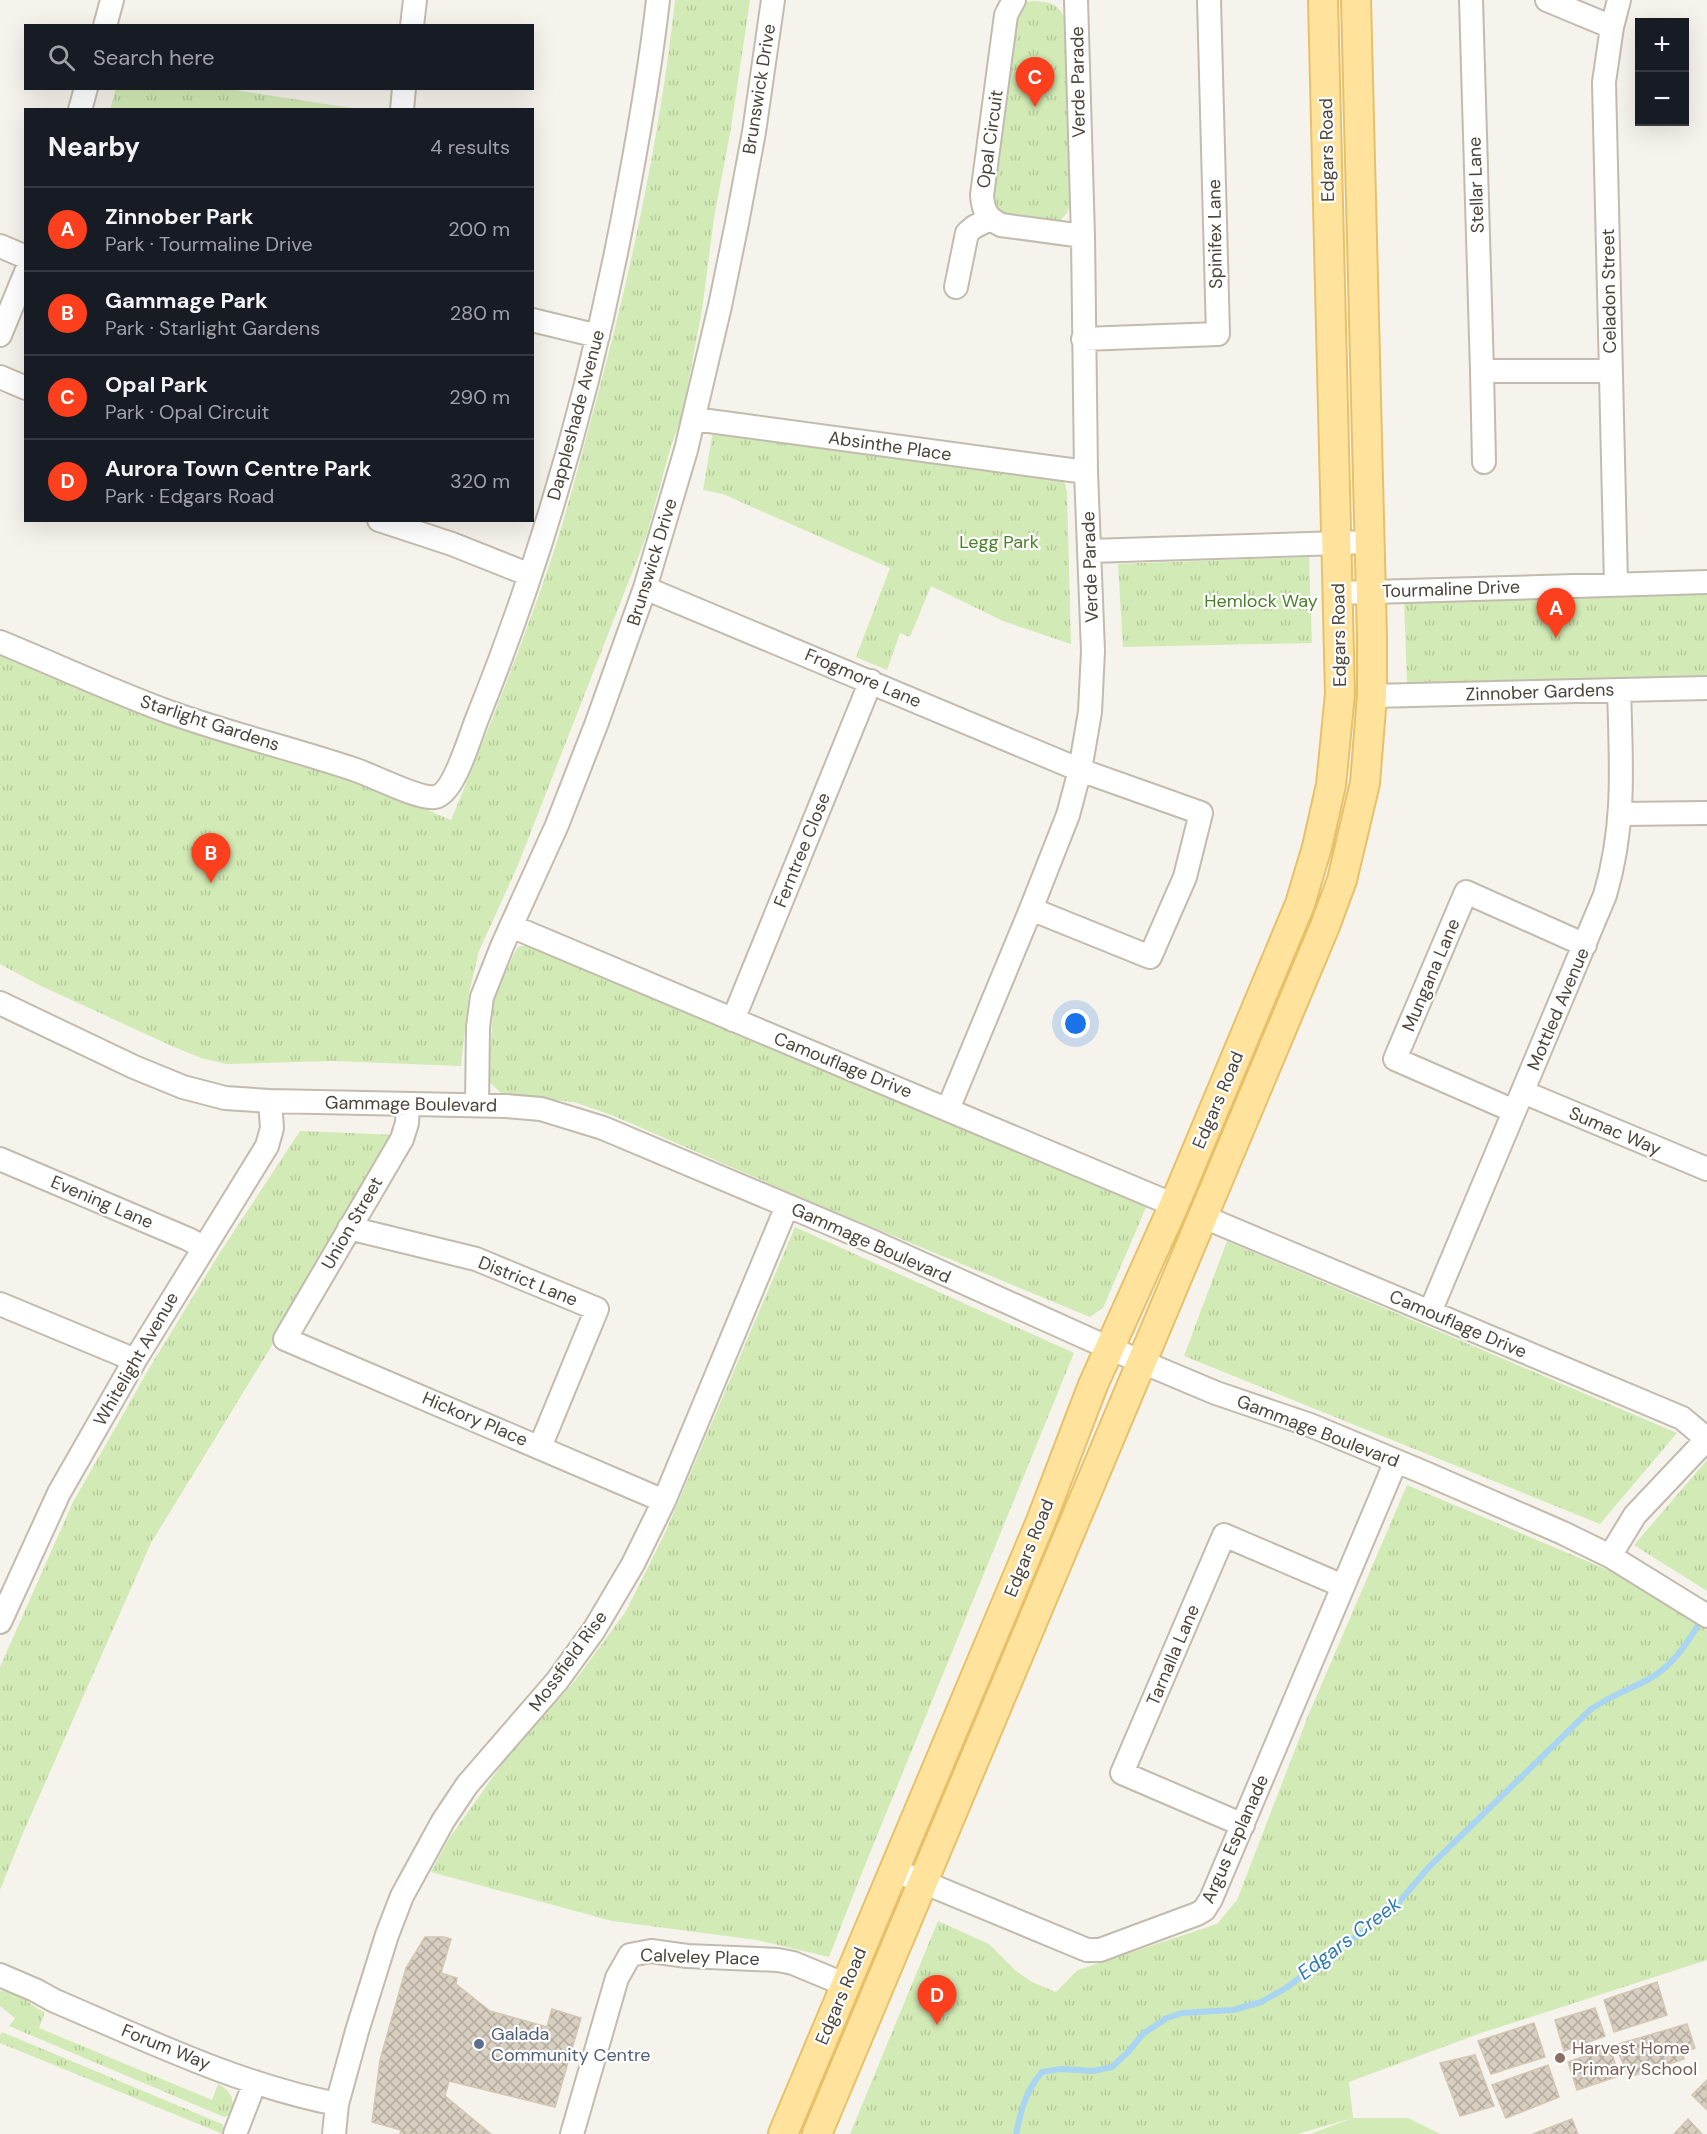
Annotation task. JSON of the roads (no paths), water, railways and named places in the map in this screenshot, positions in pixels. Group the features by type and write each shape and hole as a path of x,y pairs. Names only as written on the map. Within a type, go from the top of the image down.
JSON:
{"main road":[{"name":"Edgars Road","path":"783,2134 1041,1521 1109,1348 1174,1205 1291,926 1317,847 1331,785 1340,694 1323,0"},
{"name":"Edgars Road","path":"816,2134 1204,1217 1342,880 1365,783 1372,696 1356,0"}],"street":[{"path":"106,24 112,0"},
{"path":"412,24 413,0"},
{"name":"Dappleshade Avenue","path":"423,796 439,797 444,794 452,781 485,700 530,575 563,470 598,336 621,232 642,118 658,0"},
{"name":"Brunswick Drive","path":"477,1105 478,1027 481,1003 488,980 553,835 617,669 645,588 694,419 737,223 754,132 773,0"},
{"name":"Opal Circuit","path":"990,219 982,209 982,195 1006,15 1014,0"},
{"name":"Verde Parade","path":"948,1109 1032,909 1068,815 1080,770 1090,712 1092,682 1090,551 1086,472 1083,236 1076,0"},
{"name":"Spinifex Lane","path":"1083,339 1218,334 1209,0"},
{"name":"Stellar Lane","path":"1471,0 1484,462"},
{"path":"1546,0 1612,27"},
{"name":"Celadon Street","path":"1616,584 1604,82 1612,27 1619,0"},
{"path":"81,108 85,90"},
{"path":"402,108 404,90"},
{"path":"956,287 967,233 990,219 1001,225 1083,236"},
{"path":"0,246 24,256"},
{"path":"0,333 24,277"},
{"path":"534,320 598,336"},
{"path":"1482,371 1611,371"},
{"path":"0,377 24,387"},
{"name":"Absinthe Place","path":"694,419 1086,472"},
{"path":"385,522 452,544 530,575"},
{"path":"1090,551 1370,542"},
{"name":"Tourmaline Drive","path":"1338,593 1707,582"},
{"name":"Frogmore Lane","path":"645,588 1080,770 1201,813 1185,877 1149,957 1032,909"},
{"name":"Starlight Gardens","path":"0,642 167,711 319,757 423,796"},
{"name":"Ferntree Close","path":"733,1020 871,681"},
{"name":"Zinnober Gardens","path":"1372,696 1707,688"},
{"name":"Mottled Avenue","path":"1430,1312 1605,895 1612,870 1621,814 1619,690"},
{"path":"1621,814 1707,813"},
{"name":"Mungana Lane","path":"1519,1101 1395,1059 1466,892 1585,945"},
{"name":"Camouflage Drive","path":"511,926 1174,1205"},
{"name":"Gammage Boulevard","path":"0,1003 134,1067 183,1087 225,1098 477,1105 541,1109 570,1116 876,1243 1142,1362 1216,1393 1310,1425 1563,1533 1610,1556 1707,1617"},
{"name":"Whitelight Avenue","path":"0,1622 59,1493 135,1360 267,1146 272,1128 270,1101"},
{"name":"Sumac Way","path":"1519,1101 1707,1169"},
{"name":"Union Street","path":"285,1339 402,1138 407,1123 408,1104"},
{"name":"Evening Lane","path":"0,1159 203,1247"},
{"name":"Mossfield Rise","path":"334,2134 337,2104 357,2031 387,1935 402,1896 442,1821 467,1785 557,1681 594,1630 633,1564 664,1500 787,1206"},
{"name":"Camouflage Drive","path":"1204,1217 1682,1418 1707,1439"},
{"name":"District Lane","path":"349,1228 476,1259 597,1309 540,1447"},
{"path":"0,1304 135,1360"},
{"name":"Hickory Place","path":"285,1339 664,1500"},
{"path":"1610,1556 1641,1507 1707,1439"},
{"name":"Argus Esplanade","path":"894,1870 1087,1950 1100,1950 1204,1910 1243,1825 1396,1461"},
{"name":"Tarnalla Lane","path":"1243,1825 1122,1773 1224,1535 1343,1586"},
{"name":"Calveley Place","path":"572,2134 618,1978 630,1955 651,1952 778,1960 800,1966 846,1985"},
{"name":"Forum Way","path":"0,1975 166,2048 255,2082 337,2104"},
{"path":"235,2134 255,2082"}],"waterway":[{"name":"Edgars Creek","path":"1016,2134 1025,2101 1042,2072 1061,2069 1093,2071 1112,2067 1144,2033 1167,2018 1182,2013 1233,2010 1261,2002 1286,1988 1393,1909 1429,1867 1590,1710 1658,1674 1673,1660 1702,1619"}],"place":[{"name":"Opal Park","path":"1035,107"},
{"name":"Zinnober Park","path":"1556,638"},
{"name":"Gammage Park","path":"211,883"},
{"name":"Aurora Town Centre Park","path":"937,2025"},
{"name":"Galada Community Centre","path":"479,2044"},
{"name":"Harvest Home Primary School","path":"1560,2058"}],"park label":[{"name":"Legg Park","path":"999,542"},
{"name":"Hemlock Way","path":"1261,601"}]}
